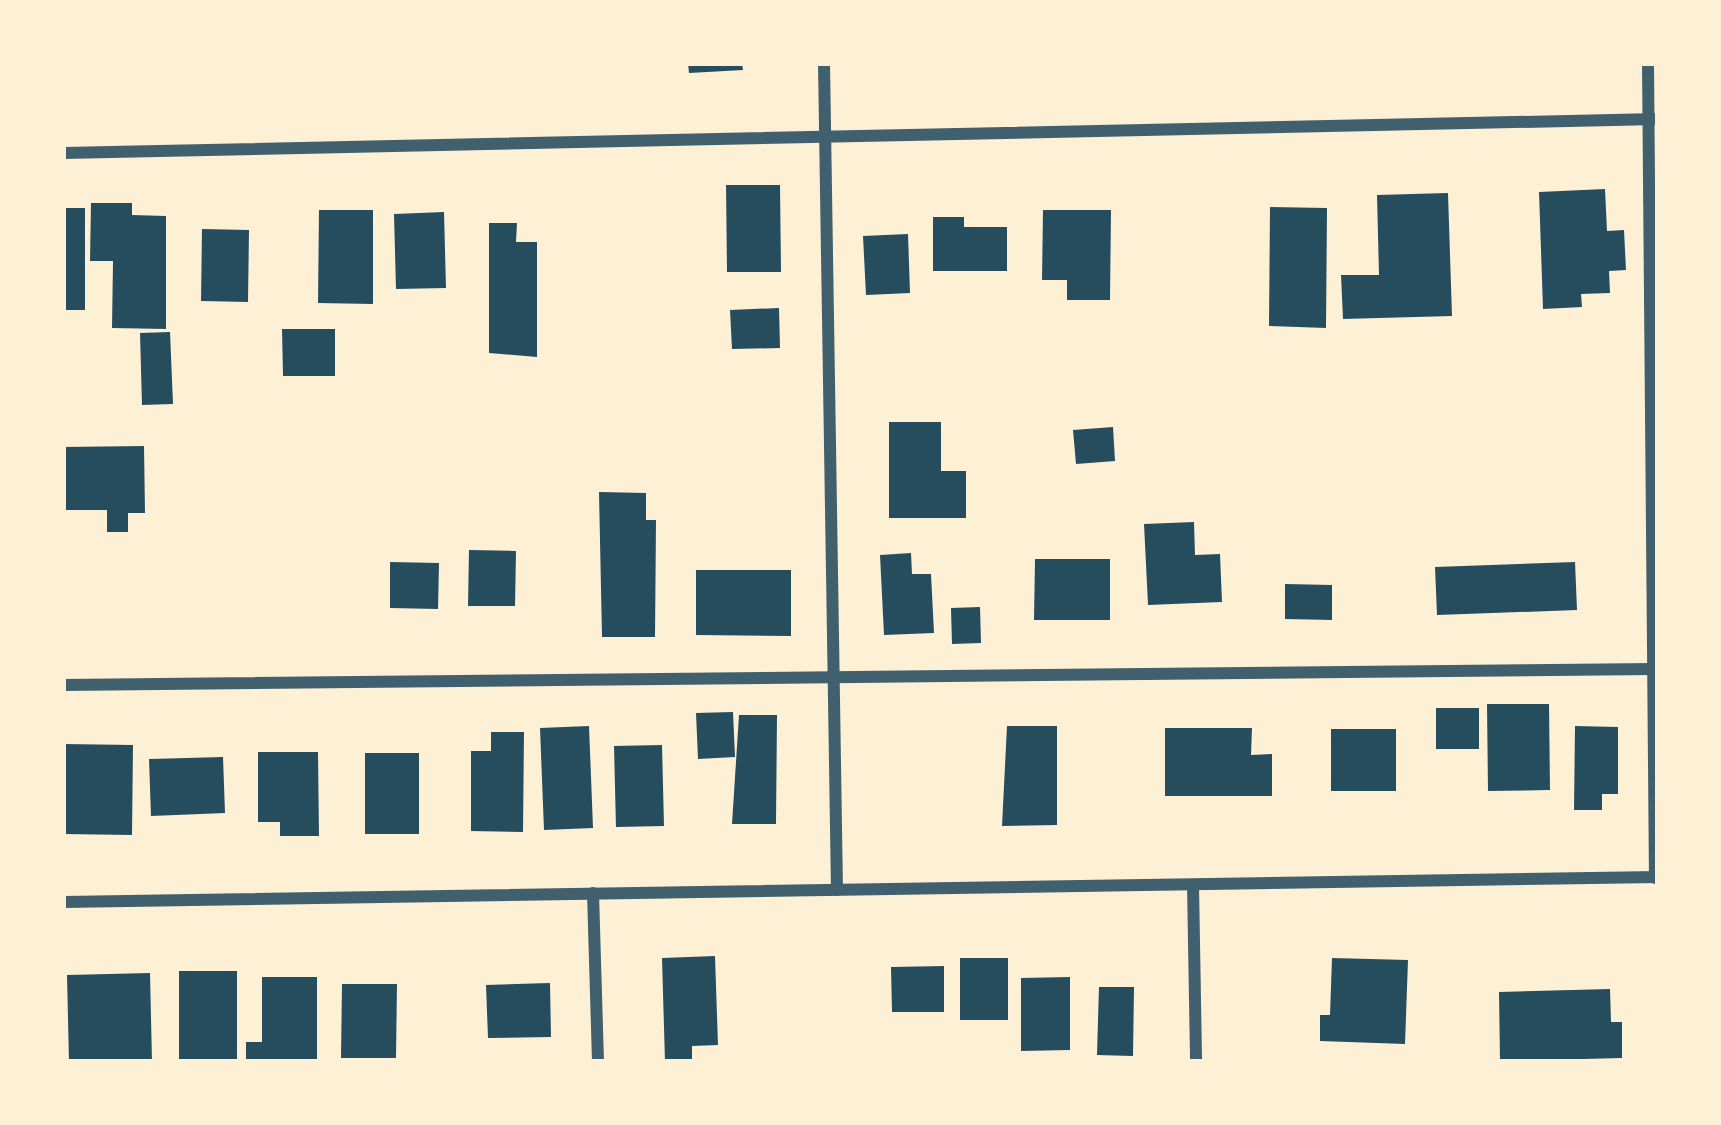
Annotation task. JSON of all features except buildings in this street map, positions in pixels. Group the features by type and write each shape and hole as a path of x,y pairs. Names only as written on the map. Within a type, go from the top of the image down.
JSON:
{"street":[{"path":"824,63 837,890"},
{"path":"63,902 1656,878 1653,119 1648,63"},
{"path":"63,153 1653,119"},
{"path":"63,685 1655,669"},
{"path":"1193,885 1196,1062"},
{"path":"593,893 598,1062"}]}
